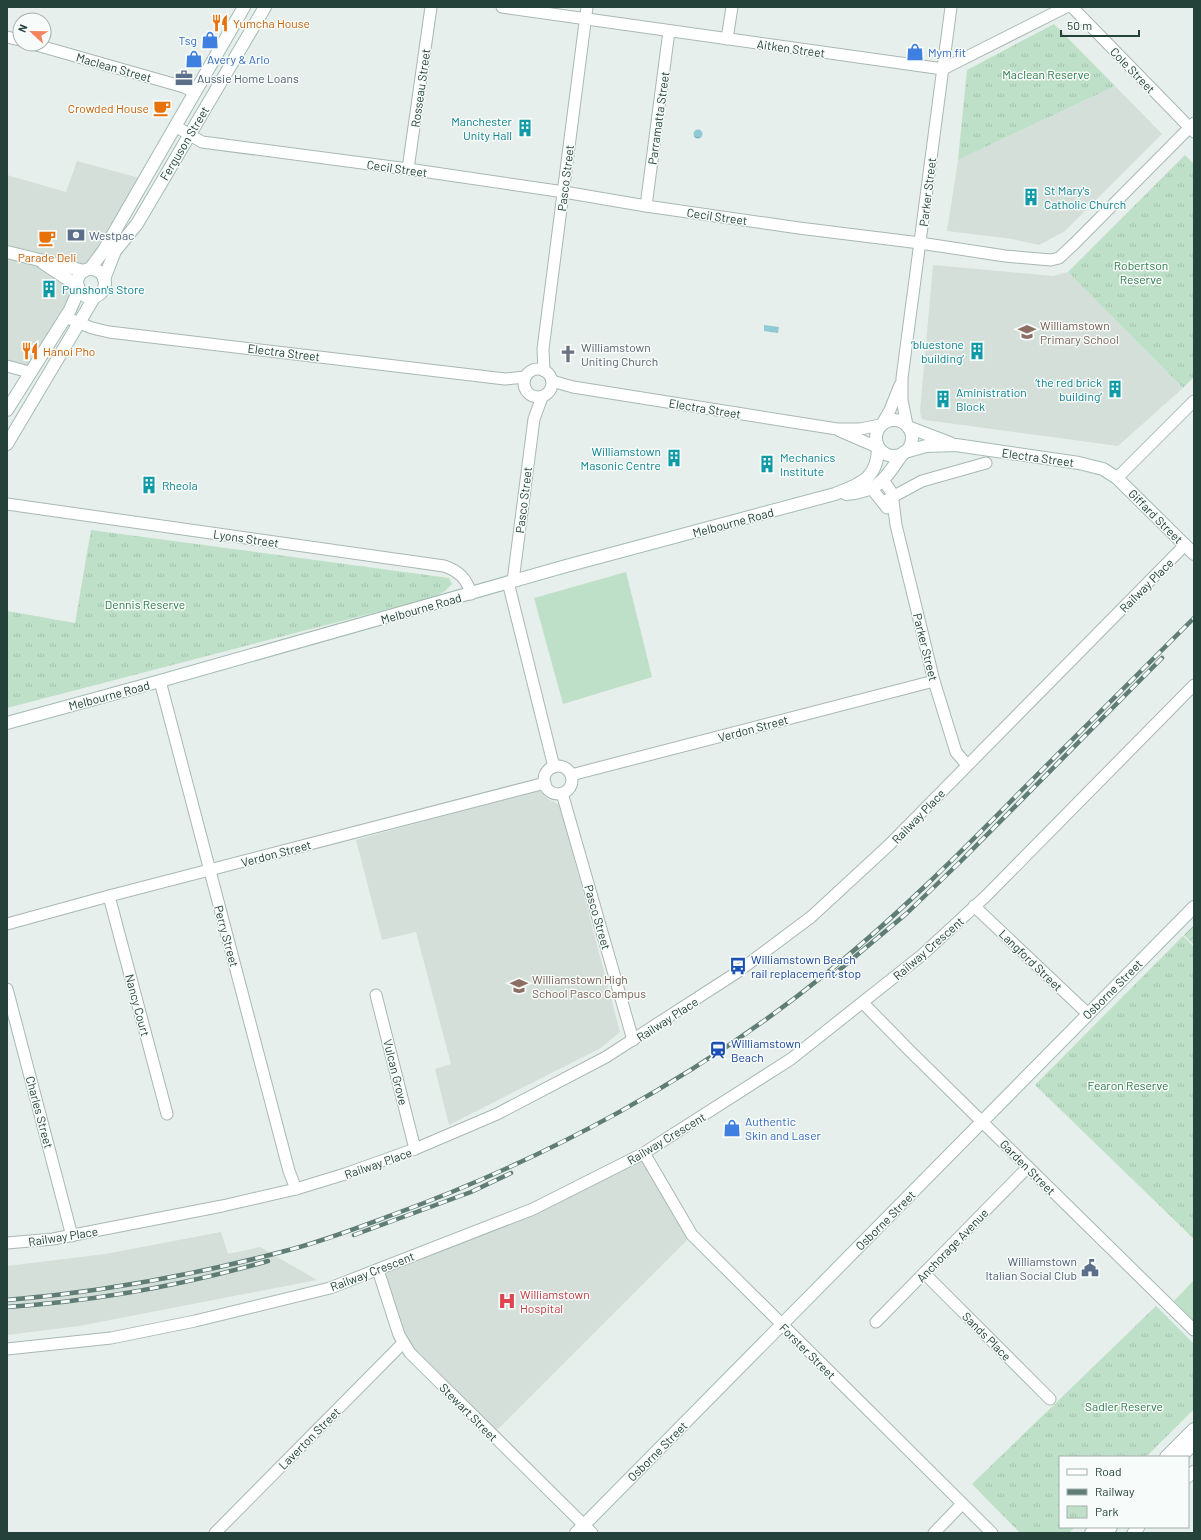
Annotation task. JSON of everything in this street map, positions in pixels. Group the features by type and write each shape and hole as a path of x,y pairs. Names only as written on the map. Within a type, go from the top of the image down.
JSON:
{"street":[{"name":"Ferguson Street","path":"87,270 104,250 244,7"},
{"name":"Ferguson Street","path":"104,279 115,251 137,224 265,7"},
{"name":"Rosseau Street","path":"408,169 431,7"},
{"name":"Aitken Street","path":"502,7 943,69"},
{"name":"Pasco Street","path":"540,370 587,7"},
{"path":"727,39 732,7"},
{"name":"Parker Street","path":"908,426 903,405 902,378 951,7"},
{"path":"943,69 1066,7"},
{"name":"Cole Street","path":"1072,7 1192,128"},
{"name":"Parramatta Street","path":"646,206 669,31"},
{"name":"Maclean Street","path":"52,49 184,87 194,92"},
{"name":"Cecil Street","path":"175,126 202,142 408,169 799,228 920,243 1005,256 1051,260 1059,258 1192,128"},
{"path":"7,252 40,262 100,273 104,279 103,289 95,296 78,323 8,440"},
{"path":"40,262 78,288 86,296 95,296"},
{"path":"7,410 29,372 65,317 78,288 78,278 87,270"},
{"name":"Electra Street","path":"65,317 78,323 109,332 524,382"},
{"path":"7,366 29,372"},
{"path":"540,370 551,385 542,397 530,396 524,382 528,373 540,370"},
{"name":"Parker Street","path":"881,425 890,410 902,378"},
{"name":"Electra Street","path":"551,385 573,387 837,429 860,429 881,425"},
{"name":"Pasco Street","path":"530,396 534,419"},
{"name":"Pasco Street","path":"542,397 534,419 510,582 554,767"},
{"path":"1117,478 1194,401"},
{"path":"872,489 869,476 878,461 876,434 881,425 888,420 896,420 908,426 912,440 904,453 896,456 888,456 878,447"},
{"name":"Electra Street","path":"908,426 956,445"},
{"name":"Electra Street","path":"837,429 878,447"},
{"name":"Electra Street","path":"904,453 926,446 956,445 1079,463 1103,469 1117,478"},
{"name":"Melbourne Road","path":"835,494 864,492 872,489 883,480 904,453"},
{"path":"888,499 922,481 986,463"},
{"path":"869,476 883,480"},
{"name":"Melbourne Road","path":"7,723 510,582 835,494 862,482 869,476"},
{"name":"Giffard Street","path":"1117,478 1194,554"},
{"name":"Parker Street","path":"883,480 890,487 888,499 896,524 934,680 956,752 967,765"},
{"name":"Parker Street","path":"872,489 888,499"},
{"name":"Lyons Street","path":"7,504 444,566 461,574 468,583 471,594"},
{"name":"Railway Place","path":"7,1243 72,1236 222,1206 296,1189 346,1174 415,1149 497,1114 606,1057 736,973 811,917 889,846 1185,545"},
{"name":"Verdon Street","path":"571,775 934,680"},
{"name":"Perry Street","path":"160,681 289,1170 296,1189"},
{"name":"Railway Crescent","path":"7,1349 111,1338 195,1321 330,1288 533,1209 644,1153 791,1059 922,955 974,906 1194,685"},
{"path":"554,767 564,767 571,775 571,785 562,793 550,791 545,783 546,773 554,767"},
{"name":"Verdon Street","path":"7,924 109,896 545,783"},
{"name":"Pasco Street","path":"562,793 633,1040"},
{"name":"Nancy Court","path":"109,896 167,1114"},
{"name":"Langford Street","path":"974,906 1088,1014"},
{"name":"Osborne Street","path":"584,1530 782,1325 1194,907"},
{"name":"Charles Street","path":"7,989 72,1236"},
{"name":"Vulcan Grove","path":"376,995 415,1149"},
{"name":"Garden Street","path":"863,1003 1194,1330"},
{"name":"Forster Street","path":"644,1153 688,1230 992,1533"},
{"name":"Anchorage Avenue","path":"876,1322 1028,1167"},
{"name":"Stewart Street","path":"378,1270 403,1343 415,1358 584,1530"},
{"name":"Sands Place","path":"924,1273 1050,1399"},
{"name":"Laverton Street","path":"215,1533 403,1343"},
{"path":"1167,1456 1194,1429"},
{"path":"1182,1456 1194,1443"},
{"path":"934,1533 962,1504"}],"shaded area":[{"path":"1115,86 1162,134 1065,231 1039,245 1012,239 947,231 958,160"},
{"path":"77,161 139,178 28,368 7,362 7,175 66,192"},
{"name":"Williamstown Primary School","path":"933,265 1053,276 1068,272 1183,388 1118,446 925,420 921,418 920,411"},
{"name":"Williamstown High School Pasco Campus","path":"539,790 548,799 560,805 620,1032 601,1048 449,1125 435,1069 451,1064 416,932 382,940 356,840"},
{"name":"Williamstown Hospital","path":"644,1153 692,1235 492,1435 410,1353 378,1270 533,1209"},
{"path":"221,1232 228,1254 260,1247 317,1280 79,1326 7,1335 7,1266 105,1254"}],"green space":[{"name":"Maclean Reserve","path":"1054,24 1115,86 958,160 967,70"},
{"name":"Robertson Reserve","path":"1185,155 1194,164 1194,377 1183,388 1068,272"},
{"name":"Dennis Reserve","path":"91,530 449,578 452,584 445,591 434,597 7,708 7,611 75,623"},
{"path":"626,572 652,677 563,704 534,598"},
{"path":"1194,925 1194,945 1184,935"},
{"name":"Fearon Reserve","path":"1183,936 1194,947 1194,1239 1035,1085"},
{"path":"1193,1281 1194,1282 1194,1321 1174,1301"},
{"name":"Sadler Reserve","path":"1156,1306 1194,1344 1194,1409 1147,1456 1059,1456 1059,1528 1074,1528 1069,1533 1020,1533 972,1484"}],"water":[{"path":"698,129 703,134 698,139 693,134"},
{"path":"764,325 779,327 778,333 764,331"}],"railway":[{"path":"7,1300 42,1297 147,1282 251,1260 312,1243 366,1225 506,1169 562,1142 671,1082 774,1014 849,955 874,933 948,864 1194,618"},
{"path":"832,976 906,914 961,861 1162,658"},
{"path":"354,1235 471,1192 511,1173"},
{"path":"7,1307 73,1301 139,1291 172,1285 268,1261"}],"place":[{"name":"Yumcha House","path":"220,23"},
{"name":"Tsg","path":"210,40"},
{"name":"Mym fit","path":"915,52"},
{"name":"Avery & Arlo","path":"194,59"},
{"name":"Aussie Home Loans","path":"184,78"},
{"name":"Crowded House","path":"162,108"},
{"name":"Manchester Unity Hall","path":"525,128"},
{"name":"St Mary's Catholic Church","path":"1031,197"},
{"name":"Westpac","path":"76,235"},
{"name":"Parade Deli","path":"47,238"},
{"name":"Punshon's Store","path":"49,289"},
{"name":"Williamstown Primary School","path":"1027,332"},
{"name":"Hanoi Pho","path":"30,351"},
{"name":"‘bluestone building’","path":"977,351"},
{"name":"Williamstown Uniting Church","path":"568,354"},
{"name":"‘the red brick building’","path":"1115,389"},
{"name":"Aministration Block","path":"943,399"},
{"name":"Williamstown Masonic Centre","path":"674,458"},
{"name":"Mechanics Institute","path":"767,464"},
{"name":"Rheola","path":"149,485"},
{"name":"Williamstown Beach rail replacement stop","path":"738,966"},
{"name":"Williamstown High School Pasco Campus","path":"519,986"},
{"name":"Williamstown Beach","path":"718,1050"},
{"name":"Authentic Skin and Laser","path":"732,1128"},
{"name":"Williamstown Italian Social Club","path":"1090,1268"},
{"name":"Williamstown Hospital","path":"507,1301"}]}
